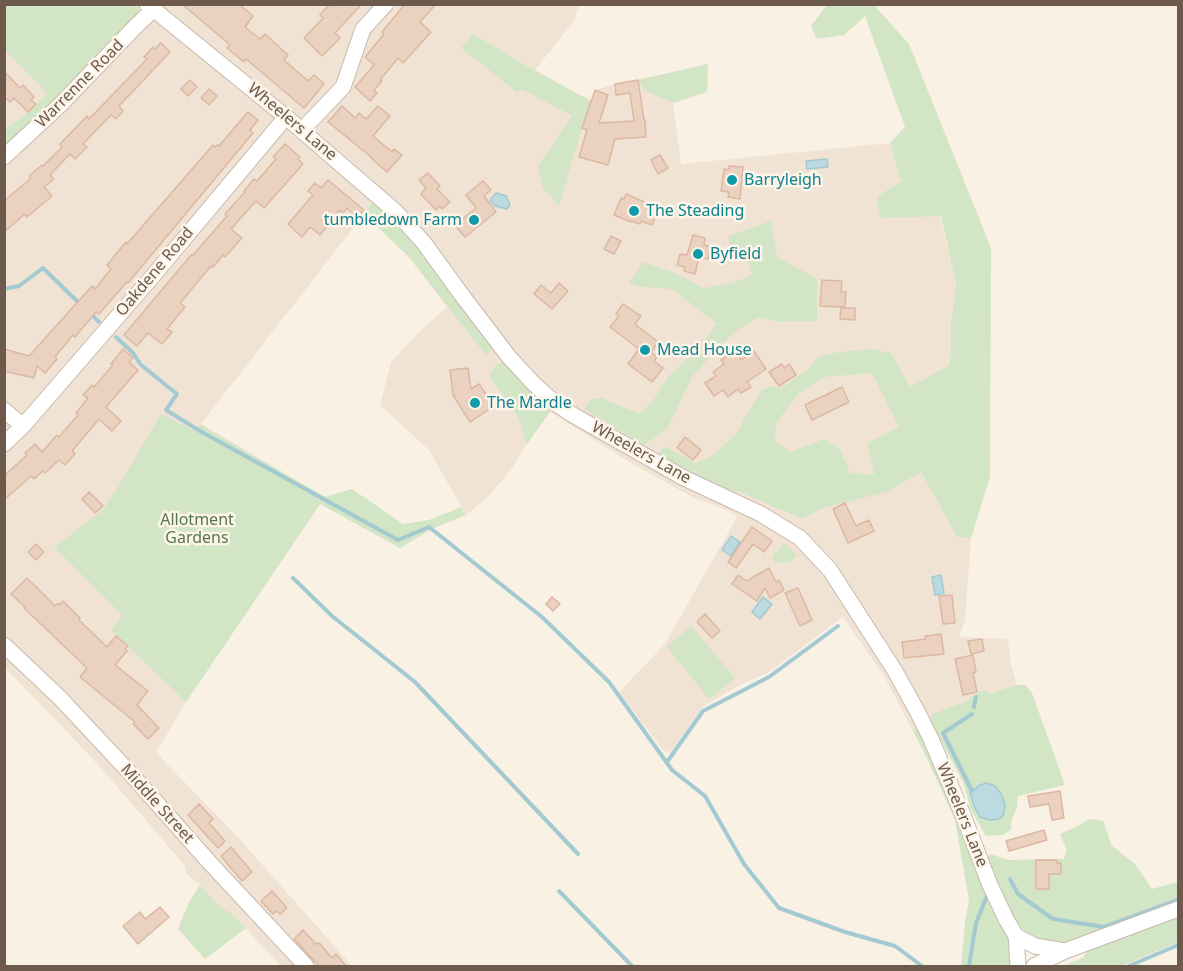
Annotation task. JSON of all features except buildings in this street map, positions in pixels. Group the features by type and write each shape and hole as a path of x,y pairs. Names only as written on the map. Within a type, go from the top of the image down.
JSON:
{"street":[{"path":"302,130 343,87 363,29 386,4"},
{"name":"Wheelers Lane","path":"151,7 302,130 396,212 424,243 509,357 555,403 684,478 761,514 800,538 830,570 895,671 931,740 990,885 1016,936 1018,966"},
{"name":"Warrenne Road","path":"4,158 60,105 137,25 151,7"},
{"name":"Oakdene Road","path":"4,444 23,426 144,286 286,117"},
{"path":"4,410 23,426"},
{"name":"Middle Street","path":"4,645 60,698 306,966"},
{"path":"1034,966 1065,951 1179,909"},
{"path":"1016,936 1035,946 1065,951"}],"shaded area":[{"path":"5,5 579,5 574,21 535,70 591,101 595,90 708,64 707,92 673,103 681,164 890,143 901,181 940,216 956,285 951,322 950,365 921,472 957,537 971,538 965,620 959,637 1008,639 1010,660 1017,685 991,693 982,690 965,702 932,714 930,720 913,731 884,676 843,617 769,672 740,685 704,706 670,753 663,750 619,692 665,644 737,517 729,511 694,498 634,465 550,412 513,467 489,496 466,515 429,450 380,405 391,362 421,330 447,307 409,257 364,214 201,424 325,497 186,702 157,751 162,759 235,834 352,966 281,966 231,913 221,908 186,873 185,866 102,769 5,668"}],"green space":[{"path":"5,5 136,5 139,11 135,20 56,102 5,147 5,131 48,94 5,50"},
{"path":"827,5 874,5 909,44 991,248 990,477 971,538 957,537 921,472 887,492 823,508 802,519 738,491 716,486 658,455 664,446 695,463 711,457 735,435 761,391 769,387 782,388 811,367 818,357 832,353 871,349 891,353 910,387 950,365 951,322 956,285 941,216 880,218 877,197 901,181 890,143 905,127 865,16 844,35 817,39 811,26","holes":["872,373 899,427 868,443 874,475 850,473 840,449 824,439 791,452 775,442 776,423 799,393 824,377"]},
{"path":"473,34 591,101 559,206 543,188 538,166 572,116 522,89 517,92 461,48"},
{"path":"708,64 707,92 673,103 644,90 638,80"},
{"path":"373,202 420,245 493,349 486,355 409,257 364,214"},
{"path":"771,221 777,257 817,279 817,321 779,322 759,317 740,328 718,347 692,377 668,427 644,445 584,409 590,400 602,398 639,414 653,401 668,377 702,345 716,323 672,289 642,287 629,283 643,262 673,272 704,288 734,283 752,274 747,258 729,250 729,236"},
{"path":"504,361 550,412 526,445 519,418 489,376 496,365"},
{"name":"Allotment Gardens","path":"161,414 193,430 201,425 325,497 352,489 403,524 429,520 461,507 466,515 434,528 400,548 320,504 186,702 111,630 122,615 54,547 101,512"},
{"path":"784,543 797,555 790,562 781,563 772,557"},
{"path":"691,626 735,678 709,699 667,647"},
{"path":"1017,685 1025,685 1032,693 1065,785 1018,796 1011,830 1002,835 986,836 970,808 964,784 930,720 932,714 964,702 982,690 991,693"},
{"path":"919,727 1007,931 1012,948 1012,966 961,966 969,900 955,820 913,731"},
{"path":"1089,819 1103,821 1112,846 1135,864 1152,889 1178,882 1178,904 1070,943 1052,944 1028,934 1014,920 1000,894 987,860 990,854 1009,860 1064,859 1067,850 1060,834"},
{"path":"200,885 221,908 231,913 246,928 205,959 178,929 189,902"},
{"path":"1178,915 1178,942 1122,966 1064,966 1084,957 1087,951"}],"water":[{"path":"827,159 828,167 807,169 806,161"},
{"path":"496,193 506,196 510,205 507,209 495,206 490,200"},
{"path":"731,536 740,542 731,556 722,550"},
{"path":"941,575 944,593 935,595 932,577"},
{"path":"763,597 772,604 760,619 752,612"},
{"path":"986,783 995,786 1002,795 1005,806 1003,816 999,819 990,820 980,817 975,808 970,793"}],"waterway":[{"path":"4,289 19,286 43,268 81,305"},
{"path":"91,314 99,322"},
{"path":"116,337 133,353 141,365 177,394 166,410 200,431 398,540 429,527 542,617 609,682 672,770 705,796 744,864 779,908 845,932 895,946 922,966"},
{"path":"293,578 332,616 415,682 578,854"},
{"path":"667,762 703,711 769,677 838,626"},
{"path":"974,707 976,697"},
{"path":"972,714 943,733 972,791"},
{"path":"1010,879 1018,894 1053,919 1104,927 1178,900"},
{"path":"559,891 632,966"},
{"path":"969,966 976,923 987,896"},
{"path":"1129,966 1178,945"}],"place":[{"name":"Barryleigh","path":"732,180"},
{"name":"The Steading","path":"634,211"},
{"name":"tumbledown Farm","path":"474,220"},
{"name":"Byfield","path":"698,254"},
{"name":"Mead House","path":"645,350"},
{"name":"The Mardle","path":"475,403"}]}
